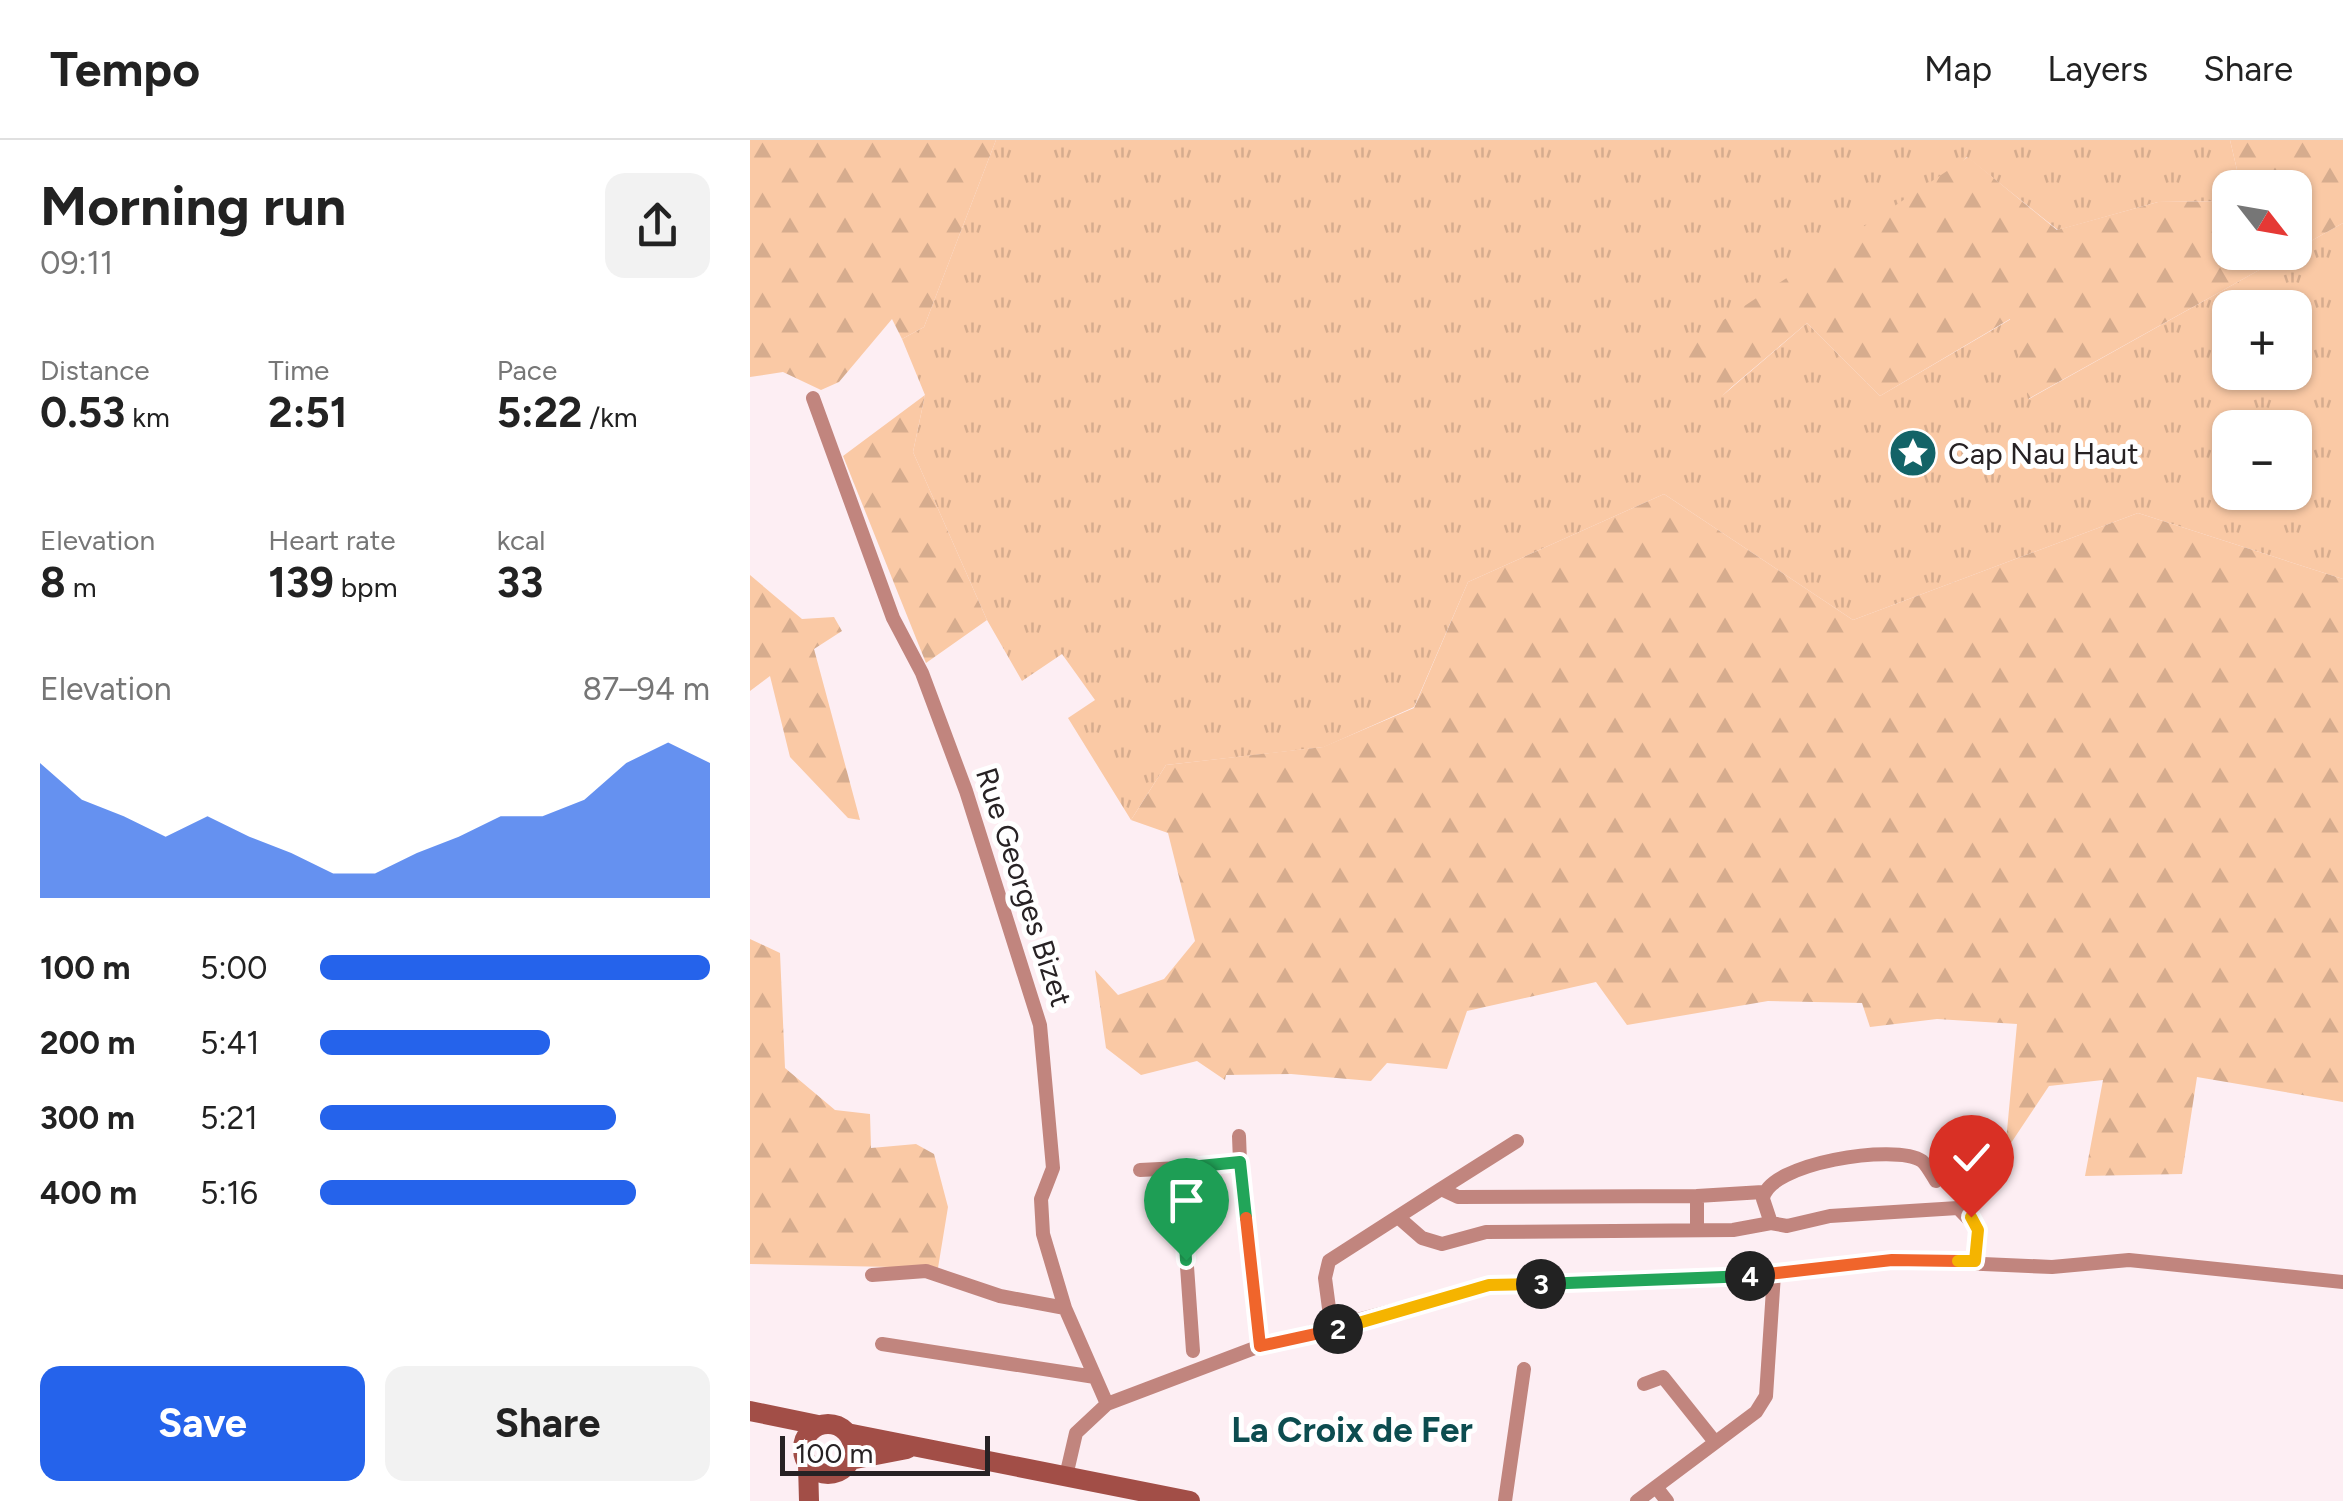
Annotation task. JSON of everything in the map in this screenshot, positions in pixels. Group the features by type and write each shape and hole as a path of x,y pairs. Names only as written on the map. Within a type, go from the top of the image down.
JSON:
{"street":[{"name":"Rue Georges Bizet","path":"813,398 893,618 922,672 966,791 1040,1024 1053,1168 1040,1217 1064,1308 1107,1404"},
{"path":"1239,1136 1260,1346"},
{"path":"1332,1330 1325,1278 1329,1261 1517,1141"},
{"path":"1441,1189 1458,1197 1763,1192 1774,1180 1800,1168 1844,1158 1904,1154 1923,1162 1936,1181"},
{"path":"1140,1170 1240,1162"},
{"path":"1180,1168 1193,1351"},
{"path":"1763,1192 1770,1222"},
{"path":"1696,1196 1697,1228"},
{"path":"1398,1217 1422,1238 1442,1244 1486,1232 1732,1230 1770,1222 1787,1226 1830,1216 1958,1208 1978,1230 1975,1261"},
{"path":"1066,1476 1076,1433 1107,1404 1260,1346 1332,1330 1489,1285 1680,1281 1892,1260 1975,1261 2052,1268 2130,1260 2343,1282"},
{"path":"872,1275 926,1271 1000,1296 1064,1308"},
{"path":"1637,1501 1756,1412 1766,1396 1774,1274"},
{"path":"882,1344 1095,1377"},
{"path":"1505,1501 1524,1369"},
{"path":"1644,1384 1663,1377 1714,1442"},
{"path":"760,1415 837,1425 848,1433 911,1448 1190,1501"},
{"path":"760,1415 813,1480"},
{"path":"813,1480 806,1436 818,1425"},
{"path":"848,1433 853,1446 850,1460"},
{"path":"813,1480 850,1460 911,1448"},
{"path":"1656,1487 1667,1501"}],"green space":[{"path":"750,140 996,140 924,327 902,339 892,319 839,382 821,390 783,372 750,377"},
{"path":"996,140 2230,140 2237,170 2212,170 2212,201 2158,202 2058,230 1967,157 1722,396 1807,323 1880,396 2011,319 2029,399 2212,296 2212,390 2312,390 2312,290 2223,290 2259,270 2312,270 2312,240 2343,223 2343,579 2138,513 1853,620 1664,494 1468,582 1414,707 1324,747 1166,765 1131,820 1068,718 1095,700 1062,654 1022,681 987,620 913,452 925,395 902,339 924,327"},
{"path":"2230,140 2343,140 2343,223 2312,240 2312,170 2237,170"},
{"path":"1968,157 2057,230 2158,202 2212,201 2212,270 2259,270 2224,290 2212,290 2212,296 2028,399 2010,319 1880,396 1807,323 1721,396 1680,349"},
{"path":"925,395 913,452 987,620 926,663 843,456"},
{"path":"1664,494 1853,620 2138,513 2343,579 2343,1102 2197,1077 2182,1174 2085,1176 2103,1080 2049,1086 2005,1152 2017,1024 1937,1019 1870,1027 1862,1003 1768,1001 1627,1025 1596,982 1467,1011 1447,1069 1387,1063 1371,1081 1291,1074 1226,1075 1225,1080 1197,1061 1141,1075 1106,1048 1095,970 1118,995 1164,979 1195,941 1168,833 1131,820 1166,765 1323,747 1414,708 1468,582"},
{"path":"750,575 802,619 834,617 842,631 814,649 860,820 848,818 790,757 770,676 750,691"},
{"path":"750,939 780,953 785,1068 835,1110 870,1114 871,1148 916,1144 934,1154 948,1207 938,1268 750,1264"}],"place":[{"name":"Cap Nau Haut","path":"1913,453"}],"district":[{"name":"La Croix de Fer","path":"1352,1430"}],"route":[{"path":"1186,1260 1180,1168 1240,1162 1260,1346 1332,1330 1489,1285 1680,1281 1892,1260 1975,1261 1978,1230 1971,1217"}]}
